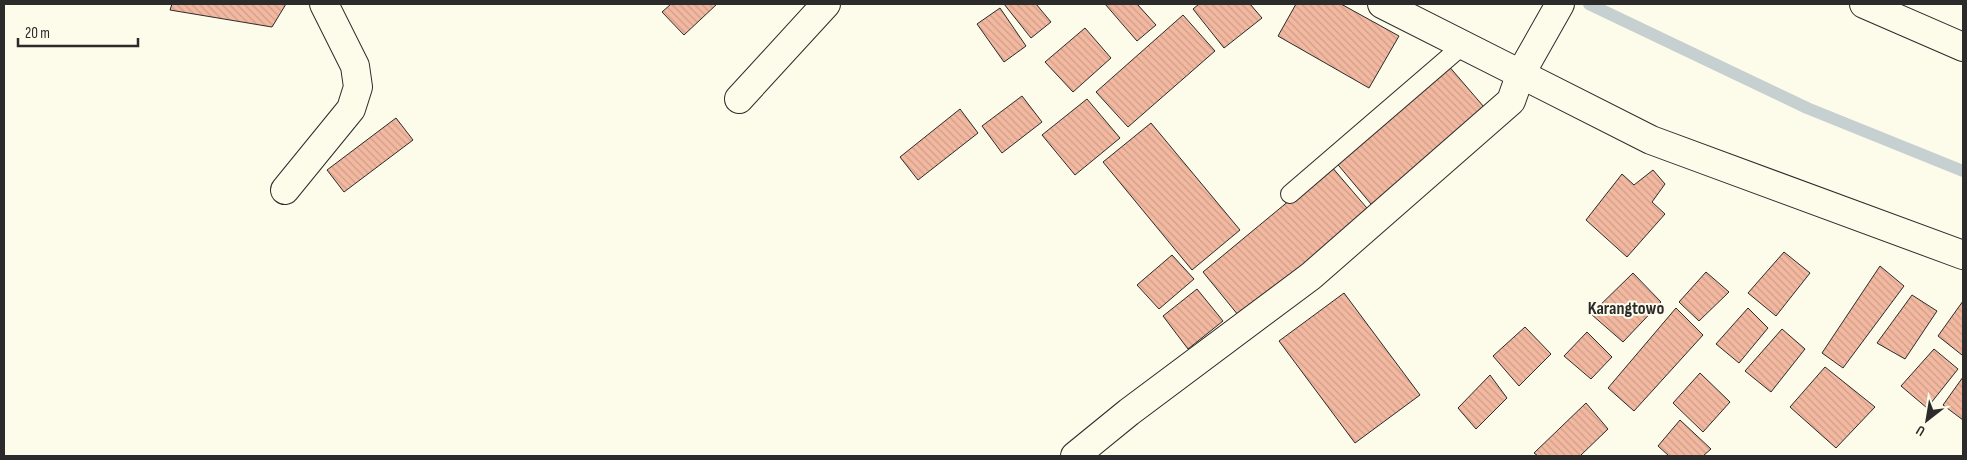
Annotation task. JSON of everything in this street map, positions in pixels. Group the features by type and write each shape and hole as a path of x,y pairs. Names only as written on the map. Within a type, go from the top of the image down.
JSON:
{"main road":[{"path":"285,190 351,109 358,87 355,66 324,4"},
{"path":"739,99 826,4"},
{"path":"1382,4 1651,140 1963,255"},
{"path":"1074,456 1129,412 1311,276 1511,101 1521,74 1560,4"},
{"path":"1864,4 1963,47"}],"lane":[{"path":"1290,194 1462,46"}],"building":[{"path":"172,4 286,4 272,27 170,10"},
{"path":"671,4 717,4 684,35 662,12"},
{"path":"1004,4 1036,4 1051,22 1031,38"},
{"path":"1105,4 1137,4 1156,25 1137,41"},
{"path":"1199,4 1250,4 1262,18 1224,48 1193,9"},
{"path":"1296,4 1341,4 1399,36 1369,88 1278,36"},
{"path":"1000,8 1026,46 1004,62 977,24"},
{"path":"1183,15 1215,51 1128,127 1096,92"},
{"path":"1085,28 1111,58 1073,92 1045,62"},
{"path":"1447,64 1490,114 1376,210 1334,160"},
{"path":"1022,96 1042,122 1002,153 982,126"},
{"path":"1087,99 1120,138 1075,175 1042,135"},
{"path":"960,109 978,133 918,180 900,157"},
{"path":"396,118 413,140 344,192 327,170"},
{"path":"1151,123 1240,230 1192,270 1103,162"},
{"path":"1331,166 1372,214 1243,321 1203,272"},
{"path":"1653,170 1665,184 1652,202 1665,214 1627,257 1586,220 1622,174 1634,185"},
{"path":"1784,252 1810,273 1776,316 1748,293"},
{"path":"1172,255 1194,279 1159,309 1137,285"},
{"path":"1880,266 1904,286 1843,368 1822,353"},
{"path":"1706,272 1729,292 1699,321 1679,302"},
{"path":"1633,273 1661,302 1623,342 1591,314"},
{"path":"1197,289 1223,321 1188,349 1163,316"},
{"path":"1344,293 1420,395 1355,443 1279,341"},
{"path":"1912,295 1937,311 1905,359 1877,343"},
{"path":"1963,301 1963,354 1962,355 1938,336"},
{"path":"1676,308 1703,335 1634,411 1608,388"},
{"path":"1748,308 1768,328 1739,363 1716,344"},
{"path":"1525,327 1551,354 1519,386 1493,356"},
{"path":"1782,329 1805,349 1771,392 1745,371"},
{"path":"1587,332 1612,357 1591,379 1564,356"},
{"path":"1934,349 1958,369 1927,408 1901,386"},
{"path":"1825,367 1875,407 1836,448 1790,407"},
{"path":"1700,373 1730,402 1703,432 1673,403"},
{"path":"1490,375 1507,398 1476,429 1458,408"},
{"path":"1963,377 1963,420 1943,405"},
{"path":"1586,403 1608,429 1580,456 1538,456 1534,453"},
{"path":"1680,420 1711,449 1703,456 1669,456 1658,446"}],"waterway":[{"path":"1589,4 1807,108 1963,171"}],"district":[{"name":"Karangtowo","path":"1626,308"}]}
